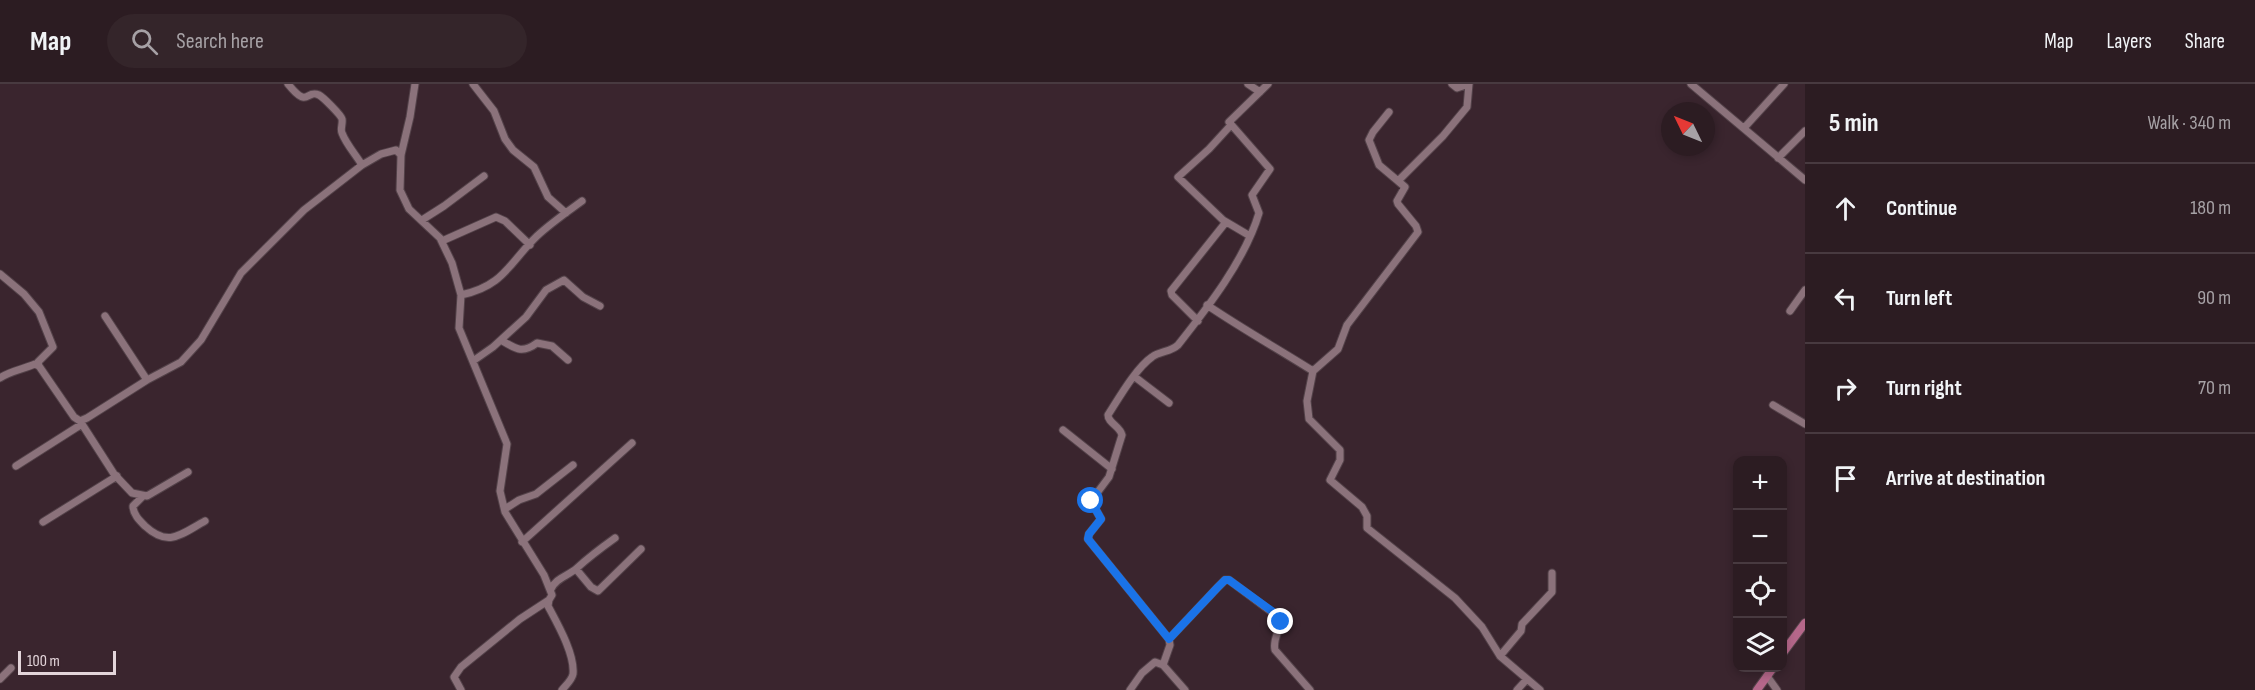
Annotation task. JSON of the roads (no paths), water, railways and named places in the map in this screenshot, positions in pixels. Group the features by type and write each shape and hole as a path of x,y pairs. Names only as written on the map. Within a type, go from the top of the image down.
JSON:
{"main road":[{"path":"1787,647 1805,623"},
{"path":"1757,690 1770,672"}],"street":[{"path":"288,84 299,97 320,95 339,114 342,120 341,132 362,165"},
{"path":"472,84 494,111 505,139 513,150 534,167 548,197 566,213"},
{"path":"1248,84 1260,92"},
{"path":"1162,665 1170,645 1169,639 1088,539 1089,534 1101,519 1091,501 1109,477 1122,432 1108,415 1153,356 1170,351 1178,345 1198,321 1237,263 1250,236 1259,213 1252,195 1270,169 1229,122 1268,84"},
{"path":"1398,181 1443,136 1467,107 1469,84 1457,88 1452,84"},
{"path":"1691,84 1805,180"},
{"path":"1744,128 1785,84"},
{"path":"413,85 410,117 400,155 400,190 409,209 442,241 452,263 461,295 459,328 507,444 500,491 505,510 551,589 552,595 548,606 566,643 573,672 562,690"},
{"path":"1389,112 1369,140 1379,165 1405,187 1398,199 1398,204 1416,226 1418,232 1347,325 1338,349 1313,371 1307,413 1313,423 1337,445 1341,455 1330,478 1362,507 1367,516 1367,528 1455,598 1482,627 1500,656 1540,690"},
{"path":"1231,125 1178,177 1226,222 1250,236"},
{"path":"1778,158 1805,131"},
{"path":"16,466 147,380 181,362 201,340 241,273 304,210 362,165 381,154 396,150 400,155"},
{"path":"422,220 483,176"},
{"path":"461,295 476,292 495,281 520,258 530,245 582,201"},
{"path":"442,241 496,217 505,221 530,245"},
{"path":"1198,321 1172,296 1171,291 1226,222"},
{"path":"0,274 24,294 43,319 53,347 38,362 39,366 74,417 81,422 117,476 132,492 143,496"},
{"path":"473,361 526,317 546,290 564,280 583,297 600,306"},
{"path":"1790,311 1805,290"},
{"path":"1207,305 1313,371"},
{"path":"105,316 147,380"},
{"path":"501,340 521,350 528,350 537,343 549,345 567,360"},
{"path":"0,378 5,374 35,364 39,366"},
{"path":"1135,377 1169,403"},
{"path":"1773,405 1805,424"},
{"path":"1063,430 1112,469"},
{"path":"522,542 632,443"},
{"path":"505,510 519,500 536,494 573,465"},
{"path":"188,472 143,496 133,506 134,514 162,538 172,538 205,521"},
{"path":"43,522 117,476"},
{"path":"551,589 554,583 615,538"},
{"path":"576,569 591,587 598,591 641,549"},
{"path":"1500,656 1521,631 1522,624 1552,592 1552,573"},
{"path":"1169,639 1225,580 1229,580 1280,618 1281,622 1275,637 1275,650 1310,690"},
{"path":"461,690 454,677 461,667 520,619 549,600"},
{"path":"1130,690 1153,663 1162,665 1185,690"},
{"path":"0,679 11,668"},
{"path":"1767,676 1777,690"},
{"path":"1517,690 1527,679"}]}
